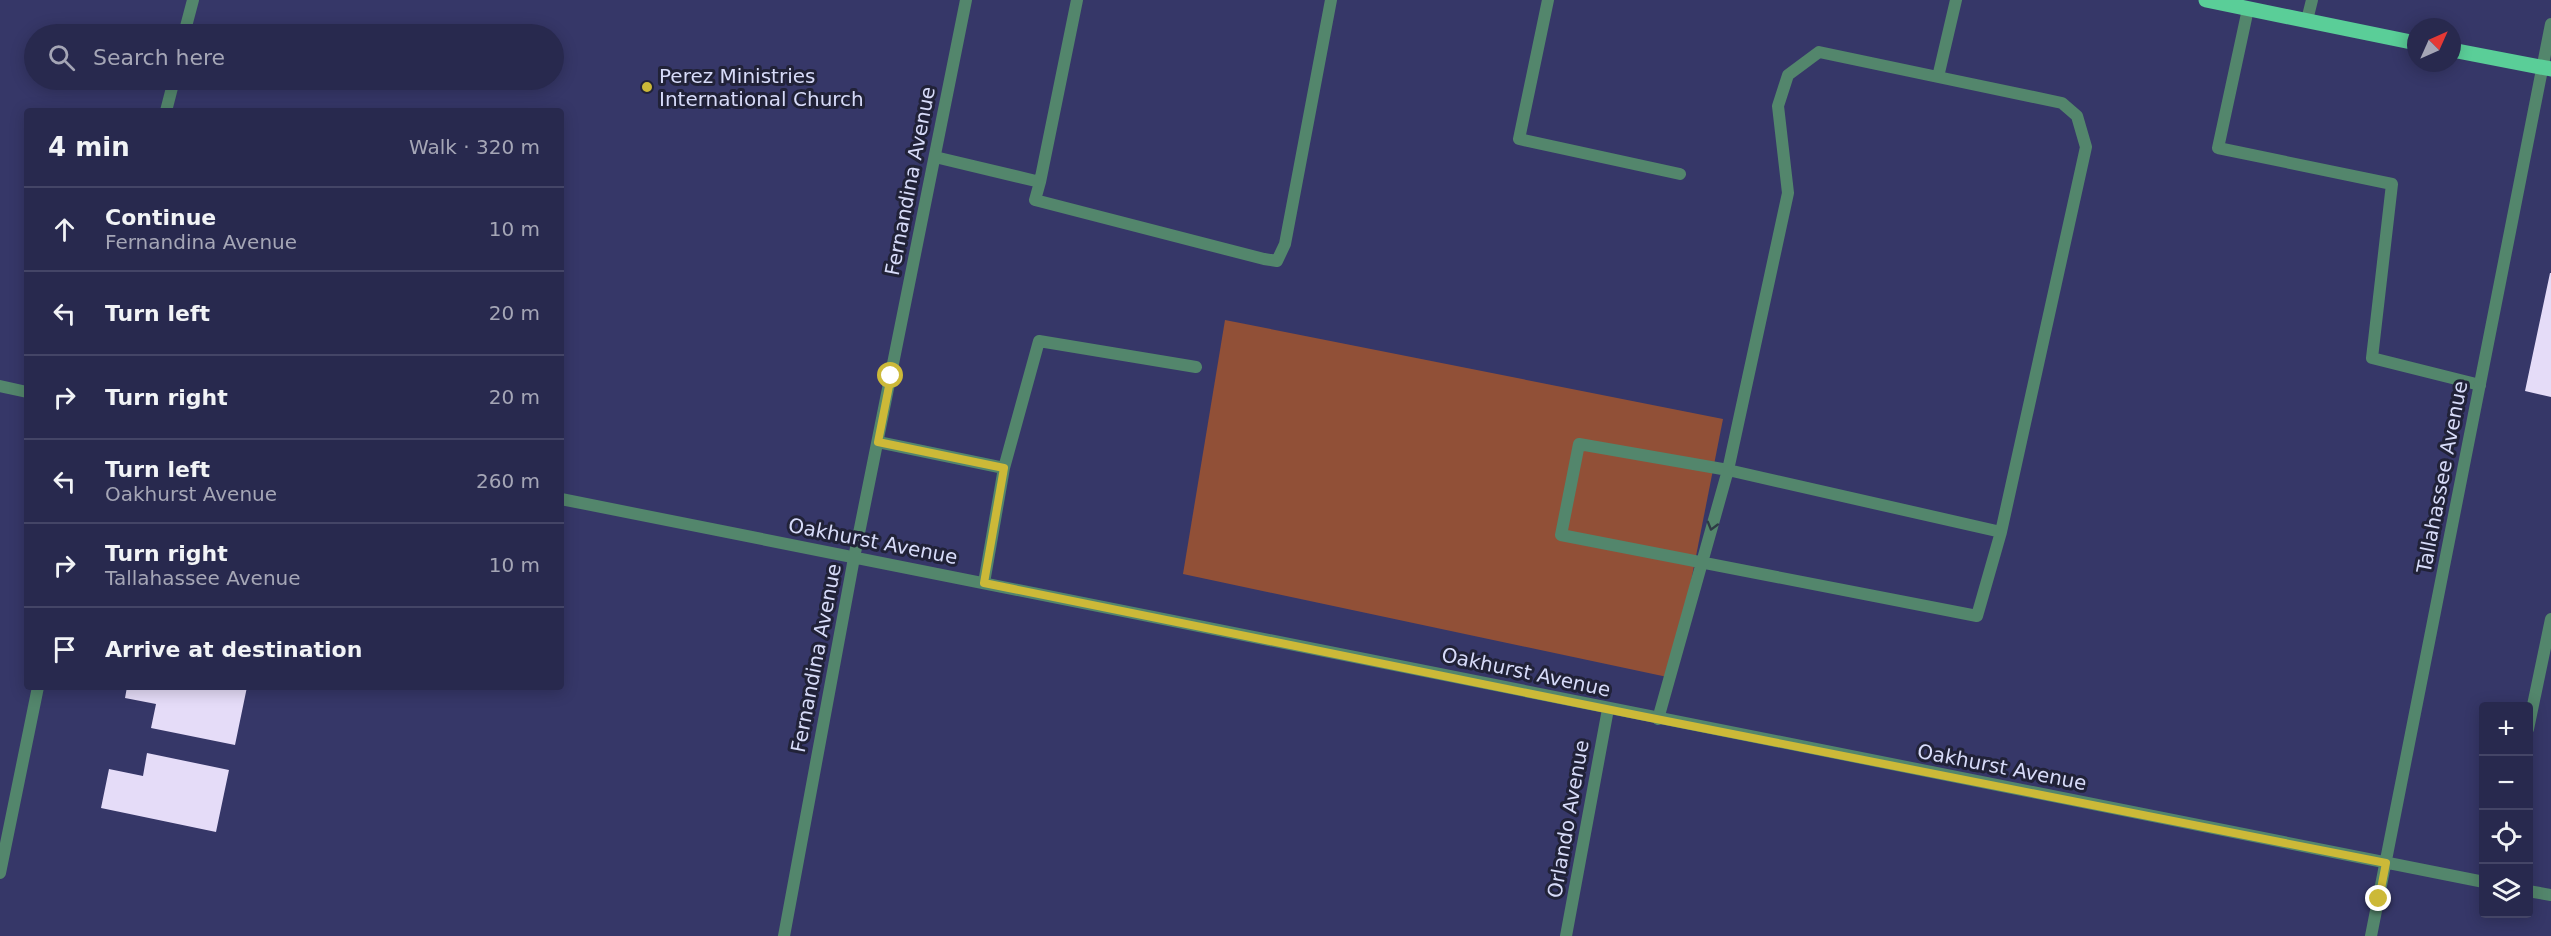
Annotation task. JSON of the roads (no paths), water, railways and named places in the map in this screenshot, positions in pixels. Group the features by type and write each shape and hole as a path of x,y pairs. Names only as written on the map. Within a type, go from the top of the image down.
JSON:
{"main road":[{"path":"2206,0 2407,40"},
{"path":"2461,52 2547,68"}],"street":[{"path":"187,24 193,0"},
{"name":"Fernandina Avenue","path":"784,936 855,558 966,0"},
{"path":"1077,0 1035,200 1277,261 1285,244 1331,0"},
{"path":"1548,0 1519,139 1680,174"},
{"path":"1938,77 1956,0"},
{"path":"2307,20 2312,0"},
{"path":"2248,9 2218,148 2392,184 2372,358 2480,385"},
{"name":"Tallahassee Avenue","path":"2371,936 2480,385 2547,68 2551,24"},
{"path":"1658,719 1702,561 1728,470 1788,194 1778,106 1788,75 1819,52 2062,103 2077,116 2086,147 2001,532 1977,616 1702,561 1561,535 1579,444 1728,470 2001,532"},
{"path":"167,108 171,90"},
{"path":"935,157 1040,182"},
{"path":"984,583 1004,468 1040,341 1196,367"},
{"path":"0,386 24,391"},
{"path":"878,442 1004,468"},
{"name":"Oakhurst Avenue","path":"564,500 2479,881"},
{"path":"2533,709 2551,619"},
{"path":"0,873 37,690"},
{"name":"Orlando Avenue","path":"1566,936 1608,709"},
{"path":"2533,892 2551,895"}],"place":[{"name":"Perez Ministries International Church","path":"647,87"}]}
